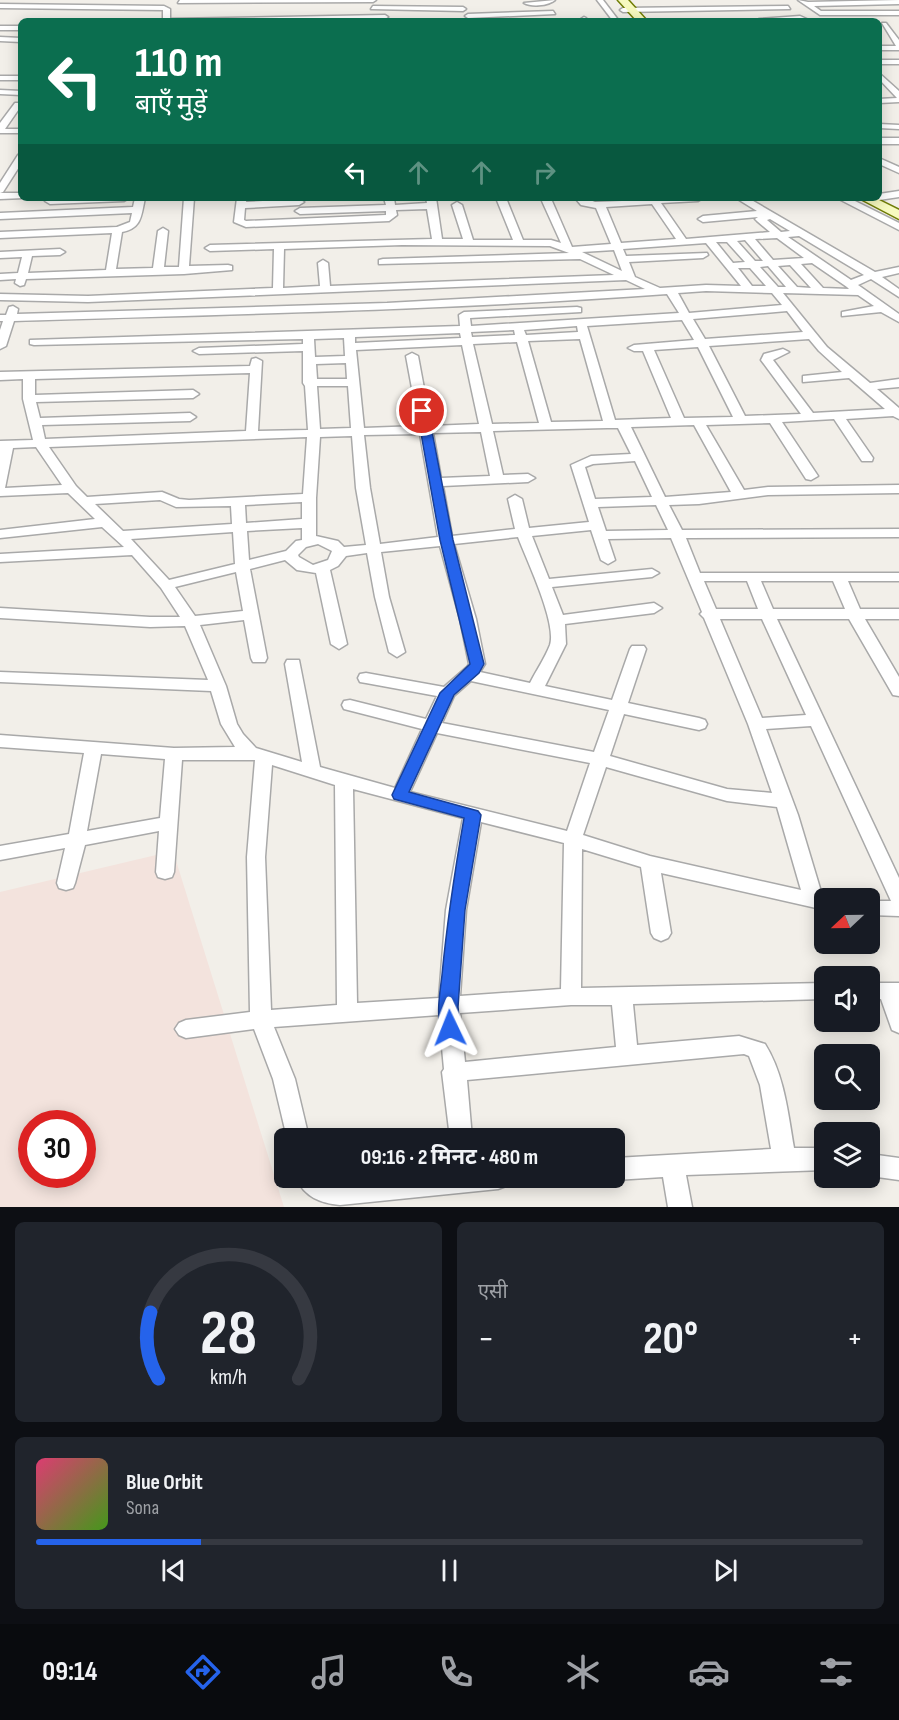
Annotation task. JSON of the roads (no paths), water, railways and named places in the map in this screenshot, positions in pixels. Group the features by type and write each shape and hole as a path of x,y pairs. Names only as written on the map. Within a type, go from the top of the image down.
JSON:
{"main road":[{"path":"614,0 639,18"},
{"path":"878,201 899,215"},
{"path":"882,201 899,208"}],"street":[{"path":"0,6 79,7 127,0"},
{"path":"281,18 283,0"},
{"path":"180,2 373,0"},
{"path":"456,0 470,18 511,14 552,16 526,18"},
{"path":"514,4 546,3 552,0"},
{"path":"600,0 614,18"},
{"path":"637,0 652,18"},
{"path":"694,0 704,12"},
{"path":"746,0 760,18"},
{"path":"853,1 872,18"},
{"path":"804,2 899,2"},
{"path":"804,2 820,14 899,13"},
{"path":"103,4 161,8 166,9 166,15"},
{"path":"97,18 103,4"},
{"path":"504,4 511,14"},
{"path":"43,14 50,7"},
{"path":"72,14 79,7"},
{"path":"626,7 644,10 704,12 788,8"},
{"path":"315,9 463,9"},
{"path":"425,9 426,18"},
{"path":"154,18 178,11"},
{"path":"350,18 385,17"},
{"path":"882,47 898,44 885,24"},
{"path":"0,28 18,28"},
{"path":"0,39 18,39"},
{"path":"6,50 18,41"},
{"path":"882,62 899,62"},
{"path":"882,74 899,71"},
{"path":"0,78 18,78"},
{"path":"882,78 897,94"},
{"path":"882,89 897,94"},
{"path":"0,92 18,93"},
{"path":"882,100 897,94"},
{"path":"16,105 4,119 0,130 18,131"},
{"path":"882,126 899,127"},
{"path":"882,141 899,141"},
{"path":"0,190 18,162"},
{"path":"882,162 899,170"},
{"path":"882,197 899,194"},
{"path":"0,196 18,196"},
{"path":"45,214 51,201"},
{"path":"0,235 117,230 133,226 140,201"},
{"path":"184,271 189,201"},
{"path":"300,208 241,223 241,201 300,208 385,219 392,217 390,203 431,202 438,242"},
{"path":"502,201 519,242"},
{"path":"547,201 569,249"},
{"path":"582,201 600,205 655,201 683,242"},
{"path":"746,201 897,291"},
{"path":"848,201 899,227"},
{"path":"457,205 469,242"},
{"path":"600,205 630,277"},
{"path":"300,208 300,245"},
{"path":"0,216 138,210"},
{"path":"703,219 770,215"},
{"path":"770,215 760,219 801,251 899,319"},
{"path":"110,274 117,230"},
{"path":"158,272 163,231"},
{"path":"54,275 65,232"},
{"path":"755,246 779,235 803,233"},
{"path":"569,249 730,239 755,246 801,251"},
{"path":"730,239 823,349 898,413"},
{"path":"709,240 748,288"},
{"path":"210,248 438,242 551,243 665,291 686,317 702,344 741,420"},
{"path":"449,242 456,283"},
{"path":"379,243 387,306"},
{"path":"755,246 790,243"},
{"path":"278,290 279,246"},
{"path":"755,246 795,291"},
{"path":"224,312 228,268 233,248"},
{"path":"0,255 60,252"},
{"path":"0,346 6,318 16,297 28,254"},
{"path":"624,259 703,255"},
{"path":"0,297 88,298 325,288 453,258 582,256"},
{"path":"729,266 815,260"},
{"path":"793,262 820,291"},
{"path":"323,264 325,288"},
{"path":"0,277 228,268"},
{"path":"855,289 858,279 899,270"},
{"path":"384,274 456,283 630,277"},
{"path":"565,280 617,424 638,457 676,532 708,614 756,724 815,888"},
{"path":"498,480 464,315 572,298 665,291 748,288 795,291 855,289"},
{"path":"34,342 224,312 387,306 577,310"},
{"path":"509,307 522,338 546,426"},
{"path":"467,335 522,338 686,317 790,308"},
{"path":"846,314 883,309"},
{"path":"6,318 126,326 204,338 307,341 350,347"},
{"path":"308,361 350,347 467,335 517,326 582,329"},
{"path":"634,348 811,334"},
{"path":"190,437 195,371 204,338"},
{"path":"199,351 307,341"},
{"path":"307,341 314,433 309,498 309,541"},
{"path":"350,347 363,488 382,597 398,652"},
{"path":"648,348 679,423"},
{"path":"783,352 772,354 767,360 810,417"},
{"path":"400,795 447,693 477,664 446,540 412,356"},
{"path":"0,377 195,371 256,365 252,435"},
{"path":"807,379 852,374"},
{"path":"29,376 28,399 40,443 71,489 121,535 166,585 191,621 218,686 229,724 236,737 257,755 256,857 261,1019 284,1079 296,1128"},
{"path":"309,383 354,382"},
{"path":"868,387 899,383"},
{"path":"28,399 194,394"},
{"path":"0,486 4,445 190,437 679,423 898,413"},
{"path":"838,416 867,458"},
{"path":"34,423 190,417"},
{"path":"774,419 811,476"},
{"path":"698,422 740,495"},
{"path":"608,560 578,465 591,460 638,457"},
{"path":"436,482 528,478"},
{"path":"0,492 71,489"},
{"path":"590,502 699,500 768,491 899,489"},
{"path":"84,501 156,495 165,496 182,504 309,498"},
{"path":"515,499 524,532 558,620 558,644 535,689"},
{"path":"238,501 242,566 259,658"},
{"path":"0,534 107,522"},
{"path":"121,535 310,523"},
{"path":"340,552 524,532 599,530 755,535 899,533"},
{"path":"166,585 291,554 301,544 309,541 328,542 335,545 340,552"},
{"path":"0,558 136,551"},
{"path":"291,554 296,564 303,567 322,568 337,560 340,552"},
{"path":"322,568 339,644"},
{"path":"543,584 652,573"},
{"path":"752,576 767,614 899,898"},
{"path":"837,576 855,615 898,686"},
{"path":"694,577 899,577"},
{"path":"558,620 654,608"},
{"path":"0,614 150,622 191,621 251,615"},
{"path":"708,614 899,614"},
{"path":"571,997 573,840 638,649"},
{"path":"293,664 312,771"},
{"path":"468,675 699,724"},
{"path":"0,677 218,686"},
{"path":"366,678 447,693"},
{"path":"350,705 430,726 600,759 727,795 784,801"},
{"path":"756,724 817,720"},
{"path":"0,741 174,754 257,755 344,781 573,840 650,863 814,901"},
{"path":"66,883 77,838 93,749"},
{"path":"165,872 174,754"},
{"path":"344,781 347,1013"},
{"path":"459,1128 449,1007 456,910 472,815"},
{"path":"0,853 168,823"},
{"path":"650,863 662,933"},
{"path":"880,908 899,909"},
{"path":"186,1029 261,1019 571,997 814,991"},
{"path":"886,991 899,1024"},
{"path":"622,996 627,1054"},
{"path":"453,1072 739,1044 757,1050 768,1073 784,1159"},
{"path":"625,1168 814,1159"},
{"path":"672,1165 680,1207"},
{"path":"880,1166 899,1169"},
{"path":"315,1188 328,1193 340,1194 390,1188"}]}
